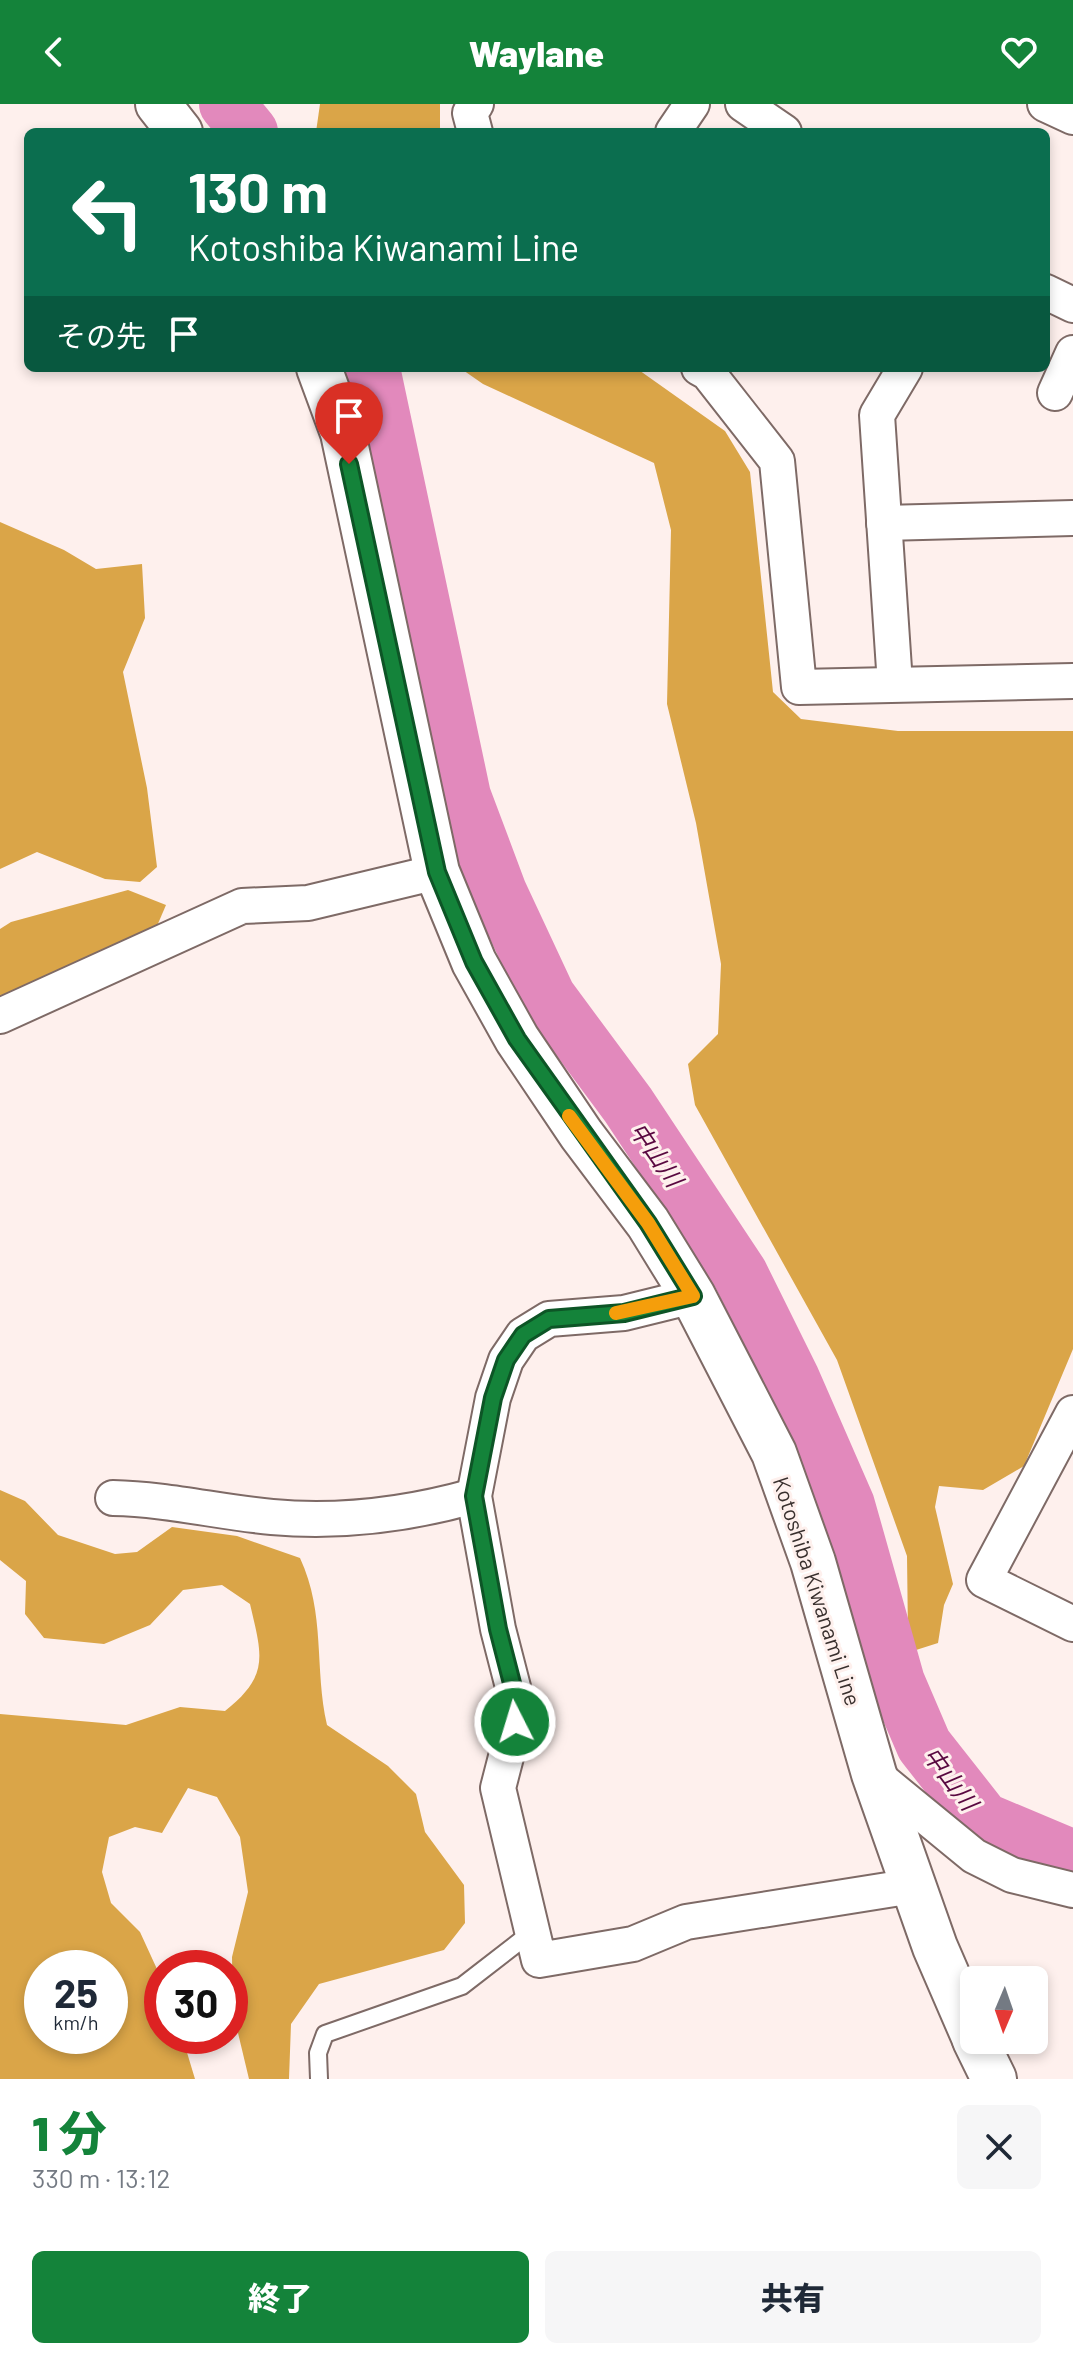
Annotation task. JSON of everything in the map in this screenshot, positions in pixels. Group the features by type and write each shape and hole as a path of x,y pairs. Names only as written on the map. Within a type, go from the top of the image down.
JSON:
{"main road":[{"path":"158,104 177,128"},
{"name":"Kotoshiba Kiwanami Line","path":"320,372 343,433 437,872 474,962 517,1039 648,1223 693,1296 774,1453 813,1562 874,1774 913,1886 960,2002"},
{"name":"Kotoshiba Kiwanami Line","path":"982,2054 994,2079"}],"street":[{"path":"474,128 470,113 476,104"},
{"path":"676,128 692,104"},
{"path":"743,104 778,128"},
{"path":"1045,104 1073,117"},
{"path":"1050,294 1073,305"},
{"path":"1055,393 1073,353"},
{"path":"706,372 777,461 799,687 1073,681"},
{"path":"895,684 877,415 903,372"},
{"path":"884,523 1073,518"},
{"path":"0,1016 242,906 308,903 437,872"},
{"path":"693,1296 624,1313 549,1319 523,1335 506,1360 493,1398 474,1496 498,1629 514,1691 515,1722 498,1788 535,1930 539,1960 633,1944 686,1922 913,1886"},
{"path":"1070,1425 984,1580 1073,1624"},
{"path":"113,1498 156,1499 288,1517 423,1510 474,1496"},
{"path":"874,1774 974,1856 1012,1875 1073,1890"}],"lane":[{"path":"319,2079 318,2053 325,2034 462,1986 535,1930"}],"shaded area":[{"path":"320,104 440,104 440,128 317,128"},
{"path":"466,372 642,372 725,431 750,472 773,692 801,719 898,731 1073,731 1073,1349 1024,1466 983,1490 939,1486 935,1507 953,1584 944,1605 938,1643 916,1650 908,1636 907,1556 837,1360 695,1105 688,1064 718,1034 721,964 696,823 667,704 671,530 654,463 483,384"},
{"path":"0,522 64,550 96,569 142,564 145,618 123,672 147,788 157,867 140,882 105,879 37,852 0,869"},
{"path":"128,890 166,905 154,933 0,997 0,929 11,922"},
{"path":"0,1490 25,1501 58,1535 115,1554 137,1552 172,1527 237,1536 300,1558 317,1620 327,1725 388,1766 416,1794 425,1832 464,1885 465,1923 444,1950 319,1984 291,2024 289,2079 249,2079 243,2054 248,2054 248,1950 234,1950 248,1892 240,1837 217,1797 188,1788 162,1833 135,1827 109,1837 102,1872 111,1903 140,1932 148,1950 144,1950 144,2054 187,2054 195,2079 0,2079 0,1714 126,1725 180,1707 225,1711 250,1686 259,1664 250,1604 222,1585 183,1590 150,1625 104,1644 44,1638 25,1614 26,1581 0,1560"}],"waterway":[{"name":"中山川","path":"227,104 247,128"},
{"name":"中山川","path":"373,372 463,796 499,892 548,997 628,1105 740,1274 792,1379 847,1505 897,1682 924,1745 983,1820 1073,1858"}],"slow traffic":[{"path":"569,1116 648,1223 693,1296 616,1313"}],"route":[{"path":"349,464 437,872 474,962 517,1039 581,1134 648,1223 693,1296 624,1313 549,1319 523,1335 506,1360 493,1398 474,1496 498,1629 514,1691 515,1722"}]}
